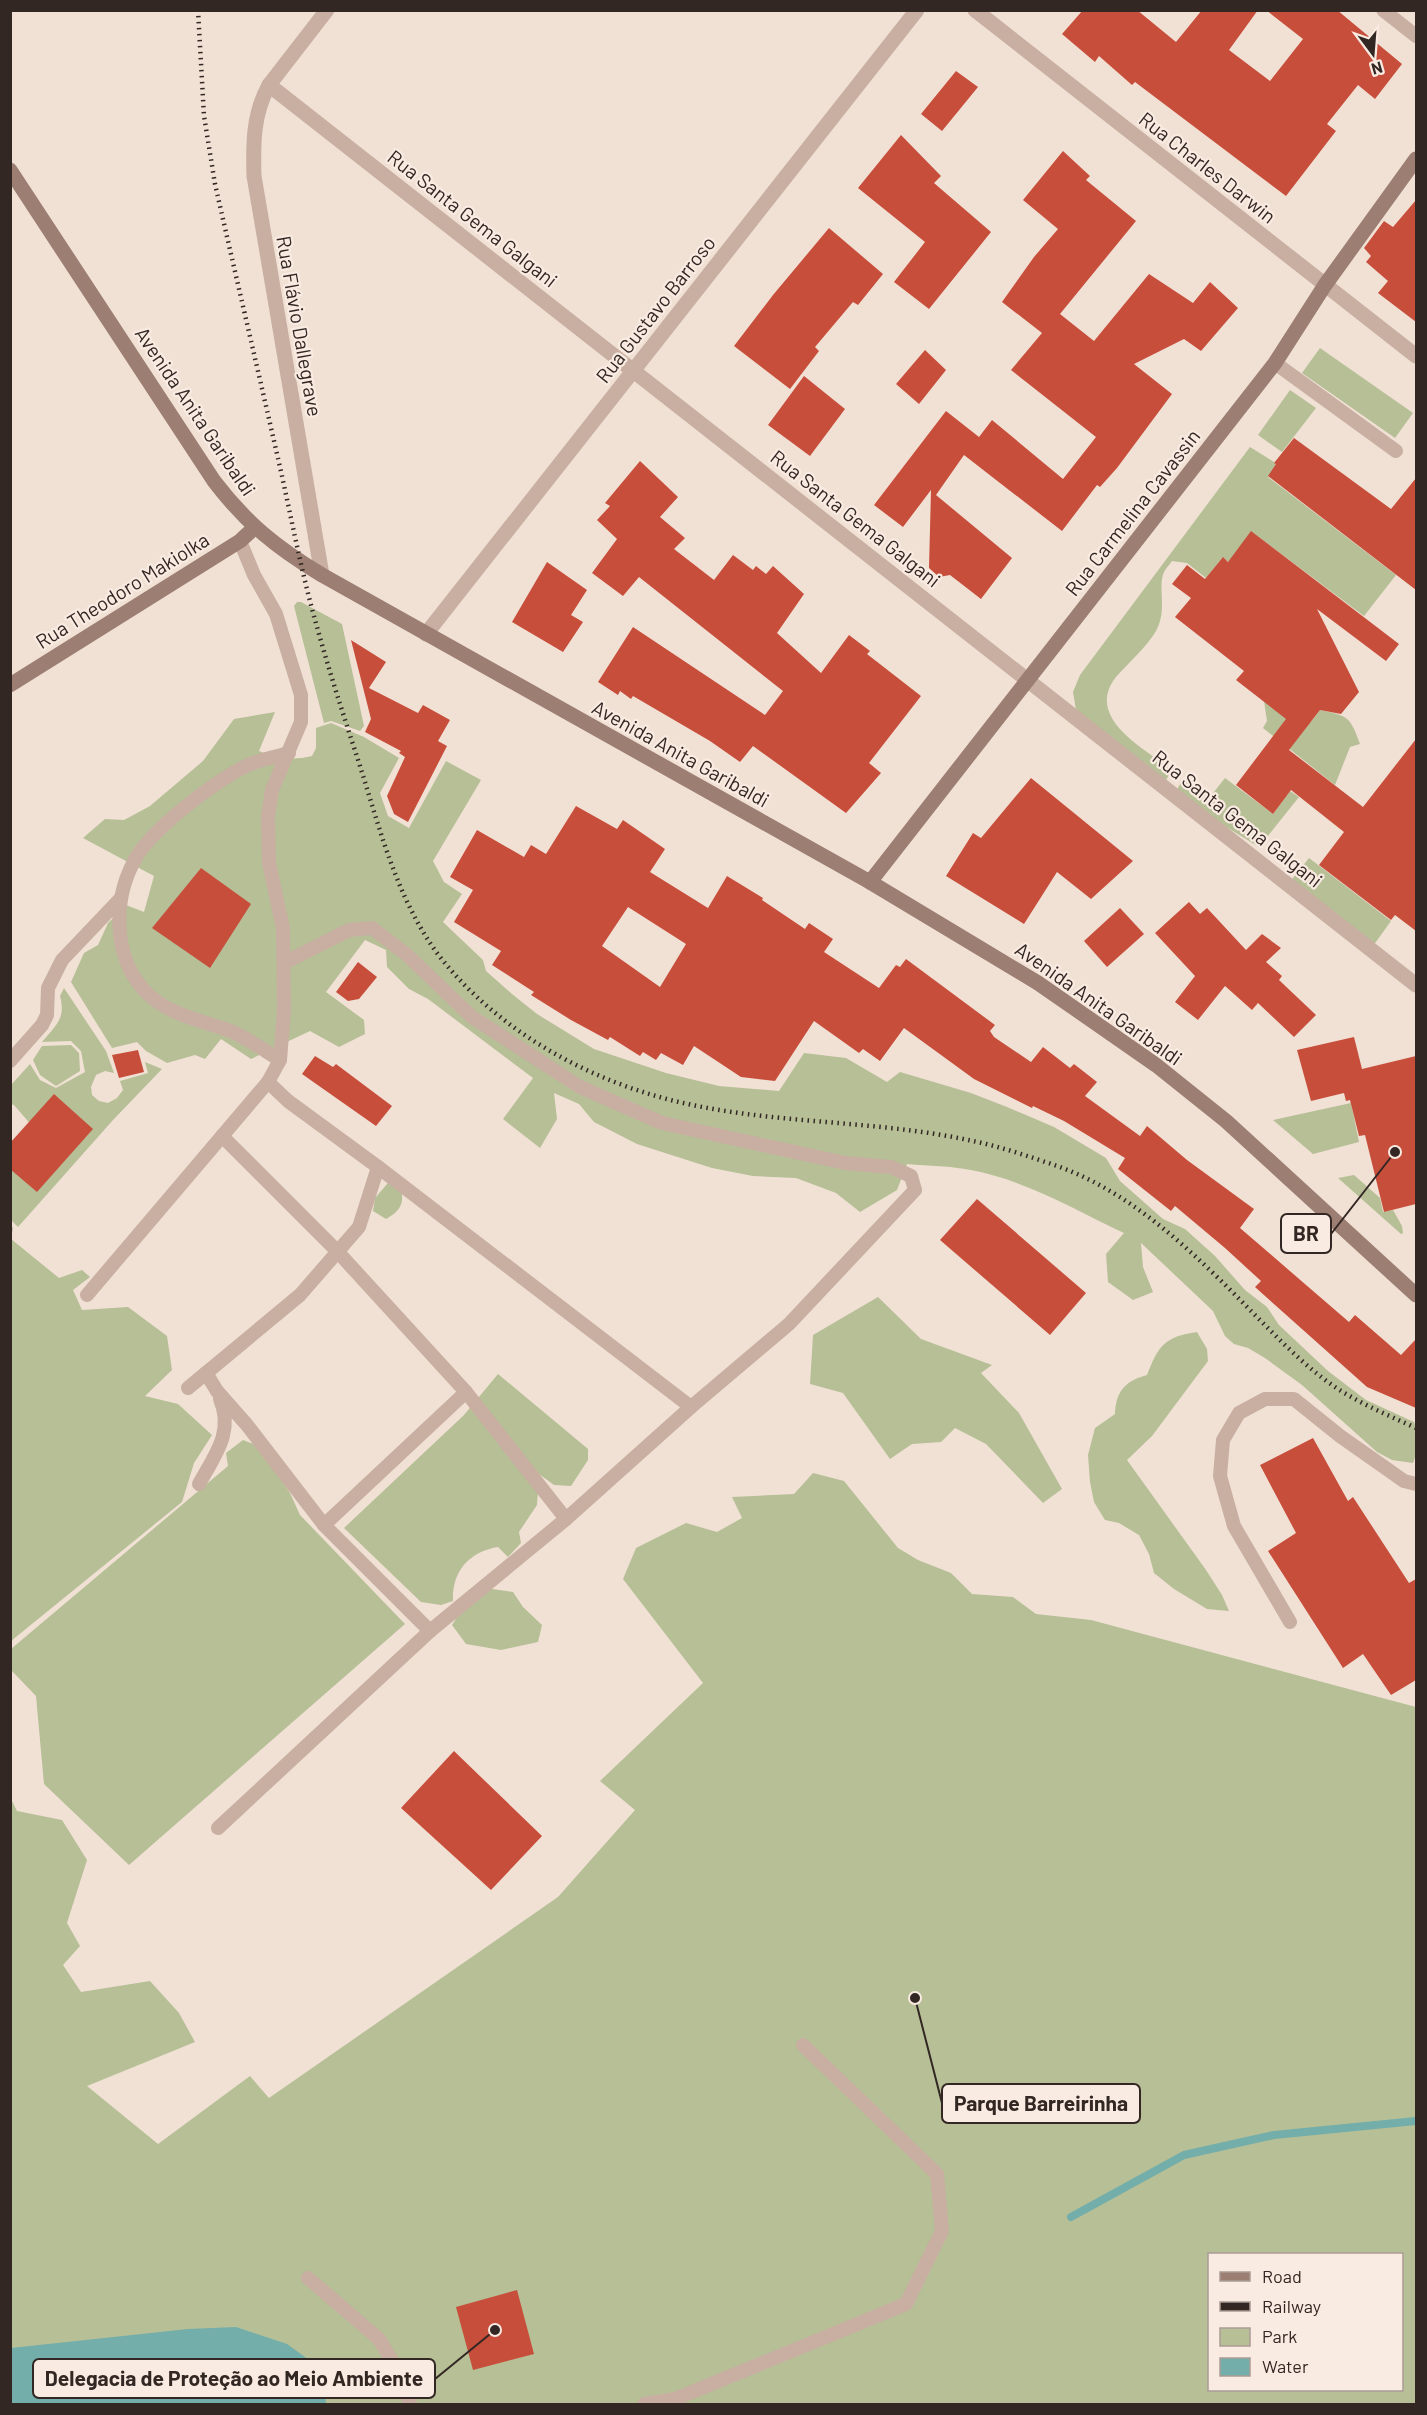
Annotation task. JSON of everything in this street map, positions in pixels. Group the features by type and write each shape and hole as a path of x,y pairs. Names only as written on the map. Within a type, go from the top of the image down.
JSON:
{"main road":[{"name":"Rua Carmelina Cavassin","path":"870,882 1275,363 1325,285 1416,159"},
{"name":"Avenida Anita Garibaldi","path":"10,170 214,481 234,508 254,528 322,576 870,882 1038,983 1156,1065 1226,1121 1416,1295"},
{"name":"Rua Theodoro Makiolka","path":"10,686 240,541 254,528"}],"street":[{"name":"Rua Flávio Dallegrave","path":"322,576 254,176 255,120 262,98 269,85 327,10"},
{"name":"Rua Gustavo Barroso","path":"426,634 917,10"},
{"name":"Rua Charles Darwin","path":"975,10 1416,356"},
{"name":"Rua Santa Gema Galgani","path":"269,85 1416,985"}],"lane":[{"path":"1383,10 1416,36"},
{"path":"1275,363 1396,451"},
{"path":"87,1295 268,1082 280,1060 284,1011 283,928 268,863 268,816 272,790 301,722 301,695 276,614 254,575 240,541"},
{"path":"280,1060 230,1031 184,1016 158,1003 130,970 120,939 122,898 127,875 138,855 156,833 174,817 246,766 289,753"},
{"path":"10,1061 42,1025 47,1015 48,988 62,960 122,898"},
{"path":"218,1828 430,1631 566,1519 691,1407 789,1324 915,1190 911,1176 891,1167 845,1163 662,1123 580,1087 472,1017 406,954 372,928 349,930 284,963"},
{"path":"268,1082 288,1101 378,1167 691,1407"},
{"path":"222,1136 337,1251 466,1392 566,1519"},
{"path":"188,1388 300,1295 359,1227 378,1167"},
{"path":"199,1484 223,1439 226,1414 217,1391 206,1373"},
{"path":"217,1391 248,1425 324,1525 430,1631"},
{"path":"324,1525 466,1392"},
{"path":"1290,1622 1234,1526 1220,1476 1224,1440 1239,1413 1265,1399 1294,1399 1340,1436 1404,1481 1416,1484"},
{"path":"644,2404 675,2399 906,2304 942,2231 937,2174 803,2045"},
{"path":"308,2278 379,2339 397,2369 410,2404"}],"green space":[{"path":"1320,348 1413,413 1395,438 1302,373"},
{"path":"1290,390 1316,408 1282,452 1258,435"},
{"path":"1250,447 1277,464 1268,477 1396,575 1364,616 1252,532 1229,562 1222,558 1206,578 1187,563 1172,561 1162,579 1160,623 1152,637 1116,677 1108,692 1107,706 1112,719 1122,731 1172,770 1166,780 1076,710 1073,692 1080,675"},
{"path":"297,602 342,624 364,726 360,731 331,721 324,723 294,606"},
{"path":"1271,692 1311,722 1320,710 1342,716 1350,723 1360,744 1350,747 1335,785 1263,728 1267,721 1264,701"},
{"path":"275,712 259,751 285,758 312,756 316,748 316,728 331,723 364,737 399,758 380,793 388,816 409,828 446,761 481,780 433,861 444,882 462,894 443,922 483,960 486,971 537,1014 594,1049 666,1073 719,1086 779,1091 804,1053 846,1058 887,1082 900,1072 971,1093 1054,1127 1106,1158 1120,1181 1163,1219 1185,1229 1215,1256 1245,1290 1267,1307 1279,1325 1328,1371 1366,1400 1414,1422 1417,1442 1413,1463 1392,1460 1377,1452 1302,1385 1265,1358 1248,1348 1234,1344 1225,1336 1213,1311 1141,1243 1143,1267 1153,1292 1133,1300 1108,1282 1106,1254 1124,1233 1011,1181 963,1169 907,1164 897,1190 860,1212 836,1193 796,1178 753,1176 712,1168 637,1144 594,1122 579,1104 554,1093 557,1119 540,1148 503,1119 533,1078 428,999 409,989 387,967 386,950 365,940 326,992 364,1020 365,1034 339,1047 310,1031 251,1059 221,1039 205,1059 195,1055 167,1063 146,1051 137,1042 112,1048 71,982 84,953 98,945 108,923 126,905 144,912 154,876 83,838 105,819 124,820 150,806 203,761 234,719"},
{"path":"1225,778 1273,814 1290,791 1299,797 1259,847 1174,795 1183,779 1210,797"},
{"path":"1309,858 1391,921 1373,946 1289,883"},
{"path":"64,988 106,1051 114,1073 105,1071 96,1075 91,1087 92,1095 99,1101 108,1103 117,1098 123,1090 120,1081 148,1073 145,1062 162,1069 113,1120 18,1227 11,1220 11,1152 33,1127 11,1104 11,1085 30,1064 40,1080 56,1088 85,1072 81,1051 71,1041 42,1042 61,1016 60,996"},
{"path":"71,1045 79,1053 80,1071 56,1086 40,1075 33,1060 42,1046"},
{"path":"1351,1103 1359,1142 1313,1154 1273,1120"},
{"path":"1354,1175 1380,1198 1383,1212 1393,1210 1402,1226 1403,1233 1401,1234 1338,1178"},
{"path":"388,1183 401,1190 402,1200 397,1211 386,1219 373,1211 375,1198"},
{"path":"11,1239 59,1278 82,1270 90,1277 73,1290 82,1310 128,1307 167,1336 172,1370 145,1396 178,1404 212,1435 194,1463 182,1502 11,1641"},
{"path":"878,1297 921,1339 992,1365 981,1373 1019,1413 1062,1489 1043,1503 986,1444 955,1428 941,1442 912,1444 890,1459 843,1393 810,1384 813,1335"},
{"path":"1197,1332 1207,1349 1208,1361 1152,1436 1127,1460 1206,1570 1229,1611 1207,1609 1174,1589 1154,1573 1149,1554 1139,1535 1119,1523 1105,1520 1094,1502 1090,1482 1088,1455 1095,1428 1115,1414 1117,1399 1123,1388 1133,1380 1147,1375 1155,1356 1164,1344 1177,1337"},
{"path":"498,1374 588,1449 588,1460 571,1486 554,1485 539,1474 537,1505 519,1532 521,1543 508,1557 498,1547 479,1553 471,1558 459,1572 453,1590 453,1601 441,1605 421,1602 344,1528 464,1415"},
{"path":"243,1440 259,1446 290,1493 300,1515 405,1624 129,1865 44,1784 36,1696 11,1670 11,1649 228,1466 226,1453"},
{"path":"813,1473 844,1481 898,1548 918,1560 951,1573 972,1594 1013,1597 1036,1614 1091,1620 1416,1707 1416,2404 11,2404 10,1797 17,1811 62,1820 87,1860 67,1923 80,1946 63,1965 81,1992 150,1981 179,2013 195,2042 87,2086 158,2144 250,2076 269,2098 558,1897 635,1810 600,1781 703,1683 623,1579 636,1548 686,1523 717,1532 742,1518 732,1497 794,1494"},
{"path":"485,1588 513,1592 523,1607 542,1625 538,1642 501,1650 466,1644 452,1625 462,1609"}],"water":[{"path":"236,2327 287,2344 323,2370 326,2404 11,2404 11,2348 188,2329"}],"building":[{"path":"1083,10 1137,10 1176,42 1202,10 1258,10 1229,50 1270,81 1303,39 1266,10 1337,10 1402,64 1375,99 1358,85 1327,124 1336,131 1286,196 1135,82 1132,85 1099,56 1095,62 1062,34"},
{"path":"956,71 978,87 942,131 921,114"},
{"path":"901,135 941,176 934,183 991,232 929,309 894,282 925,242 858,188"},
{"path":"1063,151 1090,176 1086,180 1136,221 1060,314 1094,341 1149,274 1193,303 1210,282 1238,308 1201,351 1184,339 1134,364 1172,394 1117,468 1100,487 1097,485 1062,531 964,455 936,495 1012,558 981,599 950,575 939,577 929,568 931,490 903,527 874,505 946,411 979,437 992,420 1063,479 1096,437 1011,370 1042,333 1002,302 1034,257 1058,229 1023,200"},
{"path":"1416,200 1416,322 1378,293 1388,281 1366,262 1371,256 1364,248 1384,221 1393,227"},
{"path":"829,228 883,274 858,305 853,302 815,347 819,351 790,389 734,346"},
{"path":"925,350 946,370 919,404 896,384"},
{"path":"804,376 845,409 810,456 768,425"},
{"path":"1294,438 1391,509 1416,478 1416,590 1268,476 1276,464 1274,463"},
{"path":"640,461 678,497 660,517 685,538 674,549 714,580 733,555 753,570 756,566 766,574 773,566 804,594 777,633 821,673 849,635 870,651 867,654 921,696 869,763 881,773 846,813 753,746 740,762 710,741 633,696 631,699 620,691 618,695 598,682 633,627 765,715 783,691 639,577 623,596 592,573 617,539 597,520 610,506 605,503"},
{"path":"1251,531 1399,644 1386,661 1317,609 1359,692 1341,714 1320,710 1289,750 1363,807 1416,739 1416,931 1395,915 1391,920 1319,865 1344,832 1291,790 1273,814 1236,785 1286,719 1236,680 1244,671 1175,617 1191,598 1172,584 1187,565 1205,579 1223,557 1228,562"},
{"path":"547,562 587,590 571,615 583,622 563,652 512,622"},
{"path":"351,640 386,662 369,688 418,713 423,705 450,720 438,741 447,746 408,822 394,814 387,796 405,757 399,753 401,751 365,732 371,719"},
{"path":"1031,778 1133,861 1091,899 1057,872 1024,924 946,876 973,833 981,838"},
{"path":"576,806 617,829 623,820 665,849 650,872 708,908 727,876 763,898 762,900 805,929 809,923 833,939 824,952 879,988 896,965 900,967 906,959 995,1025 990,1031 994,1037 1031,1062 1043,1047 1070,1068 1074,1064 1097,1082 1085,1096 1140,1136 1147,1126 1187,1160 1254,1209 1240,1228 1349,1322 1355,1315 1401,1355 1416,1339 1416,1408 1367,1387 1255,1287 1261,1281 1225,1248 1175,1206 1171,1211 1118,1169 1125,1158 1064,1121 974,1079 904,1028 880,1061 863,1049 859,1053 814,1021 775,1081 741,1077 694,1046 683,1065 661,1053 656,1060 643,1052 640,1056 610,1037 608,1040 571,1020 531,995 534,992 492,965 501,951 454,922 473,890 450,877 477,830 524,857 531,845 546,854","holes":["628,907 686,944 660,987 602,946"]},
{"path":"201,868 251,904 210,968 152,928"},
{"path":"1189,902 1200,914 1207,908 1246,950 1262,934 1281,948 1266,962 1282,976 1279,980 1316,1015 1294,1037 1258,1003 1252,1010 1225,986 1198,1020 1175,1002 1195,976 1155,933"},
{"path":"1120,908 1144,934 1107,967 1084,941"},
{"path":"358,962 377,977 359,999 348,1001 336,992"},
{"path":"1354,1037 1362,1069 1416,1056 1416,1204 1384,1212 1365,1135 1359,1136 1350,1100 1346,1101 1344,1093 1311,1101 1297,1050"},
{"path":"138,1050 144,1072 119,1078 112,1055"},
{"path":"315,1056 333,1067 336,1064 392,1106 376,1126 302,1074"},
{"path":"54,1094 93,1129 37,1192 10,1169 10,1143"},
{"path":"977,1199 1086,1293 1050,1335 940,1240"},
{"path":"1313,1438 1348,1501 1353,1497 1409,1583 1416,1579 1416,1680 1391,1695 1363,1654 1343,1668 1268,1551 1296,1533 1260,1465"},
{"path":"454,1751 542,1836 491,1890 401,1808"},
{"path":"517,2290 534,2354 473,2370 456,2307"}],"waterway":[{"path":"1071,2217 1184,2155 1274,2135 1416,2121"}],"railway":[{"path":"198,10 204,116 215,184 312,609 400,887 423,932 457,977 479,999 529,1038 585,1069 643,1092 723,1111 886,1128 968,1140 1060,1167 1088,1179 1140,1210 1164,1229 1293,1353 1326,1381 1357,1400 1416,1428"}],"place":[{"name":"BR","path":"1395,1152"},
{"name":"Parque Barreirinha","path":"915,1998"},
{"name":"Delegacia de Proteção ao Meio Ambiente","path":"495,2330"}]}
